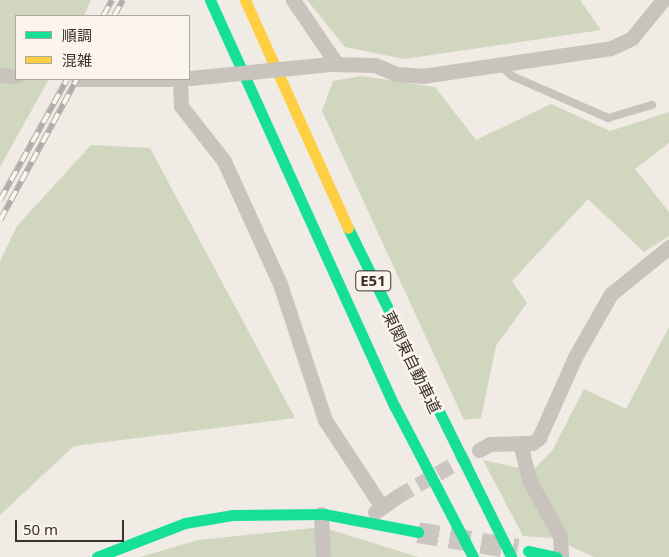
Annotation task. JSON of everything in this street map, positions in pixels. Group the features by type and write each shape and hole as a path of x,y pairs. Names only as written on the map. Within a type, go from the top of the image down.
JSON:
{"main road":[{"name":"東関東自動車道","path":"210,0 395,407 473,557"},
{"name":"東関東自動車道","path":"245,0 316,164 511,557"},
{"path":"97,557 185,523 233,515 321,514 418,532"},
{"path":"528,551 556,557"}],"street":[{"path":"293,0 333,64"},
{"path":"190,78 333,64 374,65 396,74 422,76 611,48 632,38 663,0"},
{"path":"104,80 151,80"},
{"path":"186,80 181,106 224,161 280,284 325,420 380,504"},
{"path":"479,450 490,444 520,443 539,438 575,357 611,294 669,247"},
{"path":"520,443 529,480 560,536 561,557"},
{"path":"369,522 380,504 398,496"},
{"path":"321,514 323,557"}],"lane":[{"path":"500,65 512,76 608,118 652,105"}],"green space":[{"path":"0,0 91,0 84,15 15,15 15,80 48,80 0,167"},
{"path":"307,0 580,0 601,30 404,59 345,47"},
{"path":"361,76 435,87 476,140 551,104 610,131 669,112 669,143 635,169 669,212 669,236 644,252 588,199 512,281 527,303 496,346 481,418 464,420 322,111 333,81"},
{"path":"91,145 150,148 295,418 74,446 0,515 0,261 17,226"},
{"path":"669,327 669,557 594,557 552,538 523,536 483,460 532,471 552,451 584,389 626,409"},
{"path":"322,527 418,557 140,557 198,540"}],"tunnel":[{"path":"398,496 468,456"},
{"path":"418,532 518,549"}],"railway":[{"path":"104,15 112,0"},
{"path":"115,15 123,0"},
{"path":"0,200 66,80"},
{"path":"0,220 76,80"}],"traffic: fast":[{"path":"210,0 395,407 473,557"},
{"path":"348,228 511,557"},
{"path":"97,557 185,523 233,515 324,514 418,532"},
{"path":"528,551 556,557"}],"traffic: slow":[{"path":"245,0 348,228"}]}
